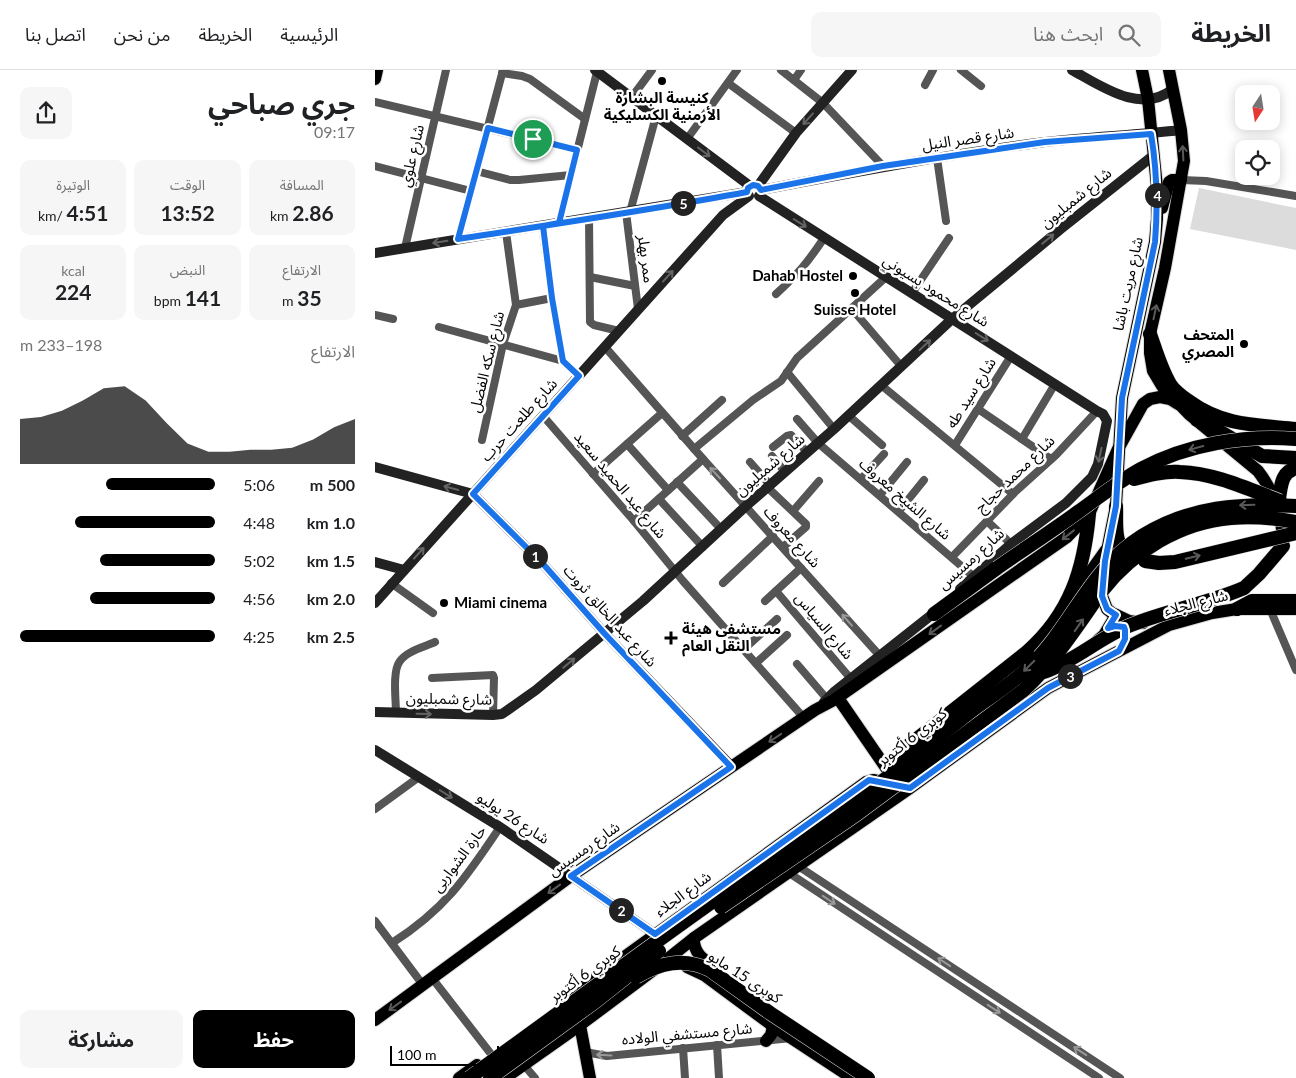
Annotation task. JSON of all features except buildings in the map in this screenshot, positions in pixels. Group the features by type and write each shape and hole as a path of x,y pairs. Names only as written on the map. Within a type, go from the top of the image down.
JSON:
{"highway":[{"path":"1150,334 1162,368 1171,386 1212,427 1262,456 1296,458"},
{"path":"1197,414 1204,412 1229,421 1295,430"},
{"path":"934,614 997,568 1141,469 1160,460 1207,445 1255,439 1295,430"},
{"path":"1277,507 1284,474 1296,468"},
{"path":"1119,483 1159,473 1180,472 1200,474 1296,506"},
{"name":"كوبري 6 أكتوبر","path":"469,1078 669,932 893,779 973,709 1029,668 1059,632 1093,580 1129,544 1161,525 1202,511 1229,506 1260,504 1296,506"},
{"path":"1116,506 1118,543 1121,550 1145,561 1159,563 1175,562 1296,533"},
{"path":"893,779 895,761 909,746 1027,652 1039,641 1063,611 1074,586 1081,560 1087,535 1089,514"},
{"name":"كوبري 6 أكتوبر","path":"490,1078 596,1001 663,948 904,780 1024,690 1043,672 1062,649 1103,590 1139,554 1184,529 1207,522 1255,517 1296,522"},
{"path":"1043,672 1063,664 1108,636 1131,625 1212,601 1244,588 1283,546"},
{"path":"1237,609 1252,601 1294,604"},
{"name":"كوبرى 15 مايو","path":"596,1001 660,965 680,962 700,965 868,1078"}],"main road":[{"path":"375,79 377,70"},
{"name":"شارع مريت باشا","path":"1116,615 1107,609 1102,596 1107,548 1116,506 1122,398 1155,242 1157,219 1154,155 1142,70"},
{"path":"1169,70 1181,130 1184,161 1150,334 1150,352 1153,371 1162,386 1178,404"},
{"path":"1157,219 1169,182 1181,180"},
{"path":"1118,449 1143,404 1151,399 1160,397 1170,399 1197,414 1258,471 1268,484 1283,528 1283,546 1277,561 1269,573 1250,590 1212,613"},
{"name":"شارع رمسيس","path":"375,1020 571,876 1067,537 1089,514 1118,449"},
{"path":"1063,611 1107,548"},
{"name":"شارع الجلاء","path":"505,1078 580,1025 694,938 794,870 1048,688 1169,625 1212,613 1237,609 1270,609 1294,604"},
{"path":"832,698 893,779 910,779 995,715 1091,648 1103,636 1116,615 1134,622 1169,625"},
{"path":"1108,628 1124,627 1125,639 1119,651"},
{"name":"شارع الجلاء","path":"459,1078 869,780 910,788"},
{"path":"694,938 695,950 699,955 785,1030 811,1037 872,1078"},
{"path":"655,969 681,966 704,975 852,1078"},
{"path":"580,1025 590,1078"},
{"path":"766,1041 771,1036 785,1030"}],"street":[{"name":"شارع علوي","path":"405,248 446,70"},
{"path":"632,97 652,70"},
{"path":"687,139 737,70"},
{"path":"781,70 823,103 883,166"},
{"path":"794,80 801,70"},
{"name":"شارع طلعت حرب","path":"375,603 544,417 619,330 723,215 754,191 796,133 852,70"},
{"path":"925,85 933,70"},
{"path":"961,70 981,86"},
{"path":"1072,70 1121,96 1131,99 1147,99 1162,96 1173,88"},
{"path":"559,223 596,71"},
{"name":"شارع محمود بسيوني","path":"596,71 754,191 824,238 1097,410"},
{"path":"458,239 503,72 530,79 585,119"},
{"path":"728,83 796,133"},
{"path":"375,102 577,150"},
{"path":"628,212 656,116"},
{"name":"شارع قصر النيل","path":"375,253 715,198 883,166 1045,142 1181,130"},
{"name":"شارع شمبليون","path":"375,712 502,714 536,690 703,547 745,506 834,429 953,319 1062,228 1154,155"},
{"path":"937,158 946,221"},
{"path":"375,166 471,191"},
{"path":"476,171 510,180 571,175"},
{"path":"1181,180 1206,181 1296,196"},
{"path":"715,198 722,205 723,215"},
{"name":"ممر بهلر","path":"628,212 638,309"},
{"path":"589,218 590,322 594,325 619,330"},
{"path":"543,226 552,298 563,361"},
{"name":"شارع سكه الفضل","path":"482,440 503,344 516,305 506,232"},
{"path":"776,294 808,263 824,238"},
{"path":"912,293 949,238"},
{"path":"589,277 635,286"},
{"path":"694,449 753,400 781,380 797,358 886,277"},
{"path":"516,305 552,298"},
{"path":"852,309 901,366"},
{"path":"375,315 393,319"},
{"path":"439,327 563,361 579,376"},
{"name":"شارع معروف","path":"605,347 682,436 880,656"},
{"name":"شارع سيد طه","path":"955,445 1011,356"},
{"path":"787,372 834,429"},
{"path":"1022,439 1055,384"},
{"path":"881,385 1013,494"},
{"path":"682,436 721,400"},
{"path":"977,409 1051,459"},
{"name":"شارع محمد حجاج","path":"952,558 1097,410"},
{"name":"شارع رمسيس","path":"832,698 851,679 934,614 973,576 1011,544 1066,503 1092,477 1099,464 1107,421 1103,414 1097,410"},
{"path":"593,474 662,413"},
{"path":"848,415 882,445"},
{"name":"شارع عبد الحميد سعيد","path":"544,417 675,571 804,718"},
{"name":"شارع الشيخ معروف","path":"797,419 818,443 973,576"},
{"path":"773,447 791,435 807,452"},
{"path":"627,444 668,490"},
{"path":"861,479 884,454"},
{"path":"772,456 785,472"},
{"path":"634,521 703,459"},
{"path":"750,462 769,486 806,526 783,548"},
{"path":"880,495 907,462"},
{"name":"شارع عبد الخالق ثروت","path":"375,467 473,494 544,565 604,633 731,767"},
{"path":"899,511 924,480"},
{"path":"793,512 819,481"},
{"path":"677,482 721,529"},
{"path":"659,499 703,547"},
{"path":"987,522 1011,544"},
{"path":"723,583 773,536"},
{"path":"375,562 404,570"},
{"path":"765,601 801,568"},
{"path":"391,584 433,613"},
{"name":"شارع السياس","path":"776,591 851,679"},
{"path":"1270,609 1296,670"},
{"path":"744,649 777,619"},
{"path":"756,663 787,635"},
{"path":"396,713 397,667 401,660 411,652 435,642"},
{"path":"797,664 832,698"},
{"path":"432,678 493,675 495,678 493,715"},
{"name":"شارع 26 يوليو","path":"375,750 500,827 655,934"},
{"path":"375,809 419,777"},
{"name":"حارة الشواربى","path":"392,943 424,921 455,890 469,873 500,827"},
{"path":"794,870 970,980 1120,1078"},
{"path":"794,870 963,989 1099,1078"},
{"path":"375,921 392,943 491,1054"},
{"path":"963,989 970,980"},
{"name":"شارع مستشفي الولاده","path":"585,1052 607,1056 766,1041 785,1030"},
{"path":"717,1045 719,1078"},
{"path":"683,1048 685,1078"},
{"path":"524,1064 535,1078"}],"shaded area":[{"path":"1199,188 1296,208 1296,250 1190,229"}],"place":[{"name":"كنيسة البشارة الأرمنية الكسليكية","path":"662,81"},
{"name":"Dahab Hostel","path":"853,276"},
{"name":"Suisse Hotel","path":"855,293"},
{"name":"المتحف المصري","path":"1244,344"},
{"name":"Miami cinema","path":"444,603"},
{"name":"مستشفى هيئة النقل العام","path":"671,638"}],"route":[{"path":"533,139 488,128 458,239 543,226 747,192 748,188 753,185 758,186 761,190 883,166 1045,142 1151,134 1157,187 1155,242 1122,398 1118,449 1118,488 1105,561 1102,596 1107,609 1116,615 1108,628 1118,626 1124,627 1125,630 1125,639 1119,651 1048,688 910,788 869,780 655,934 571,876 731,767 604,633 544,565 473,494 579,376 563,361 552,298 543,226 559,223 577,150 533,139"}]}
